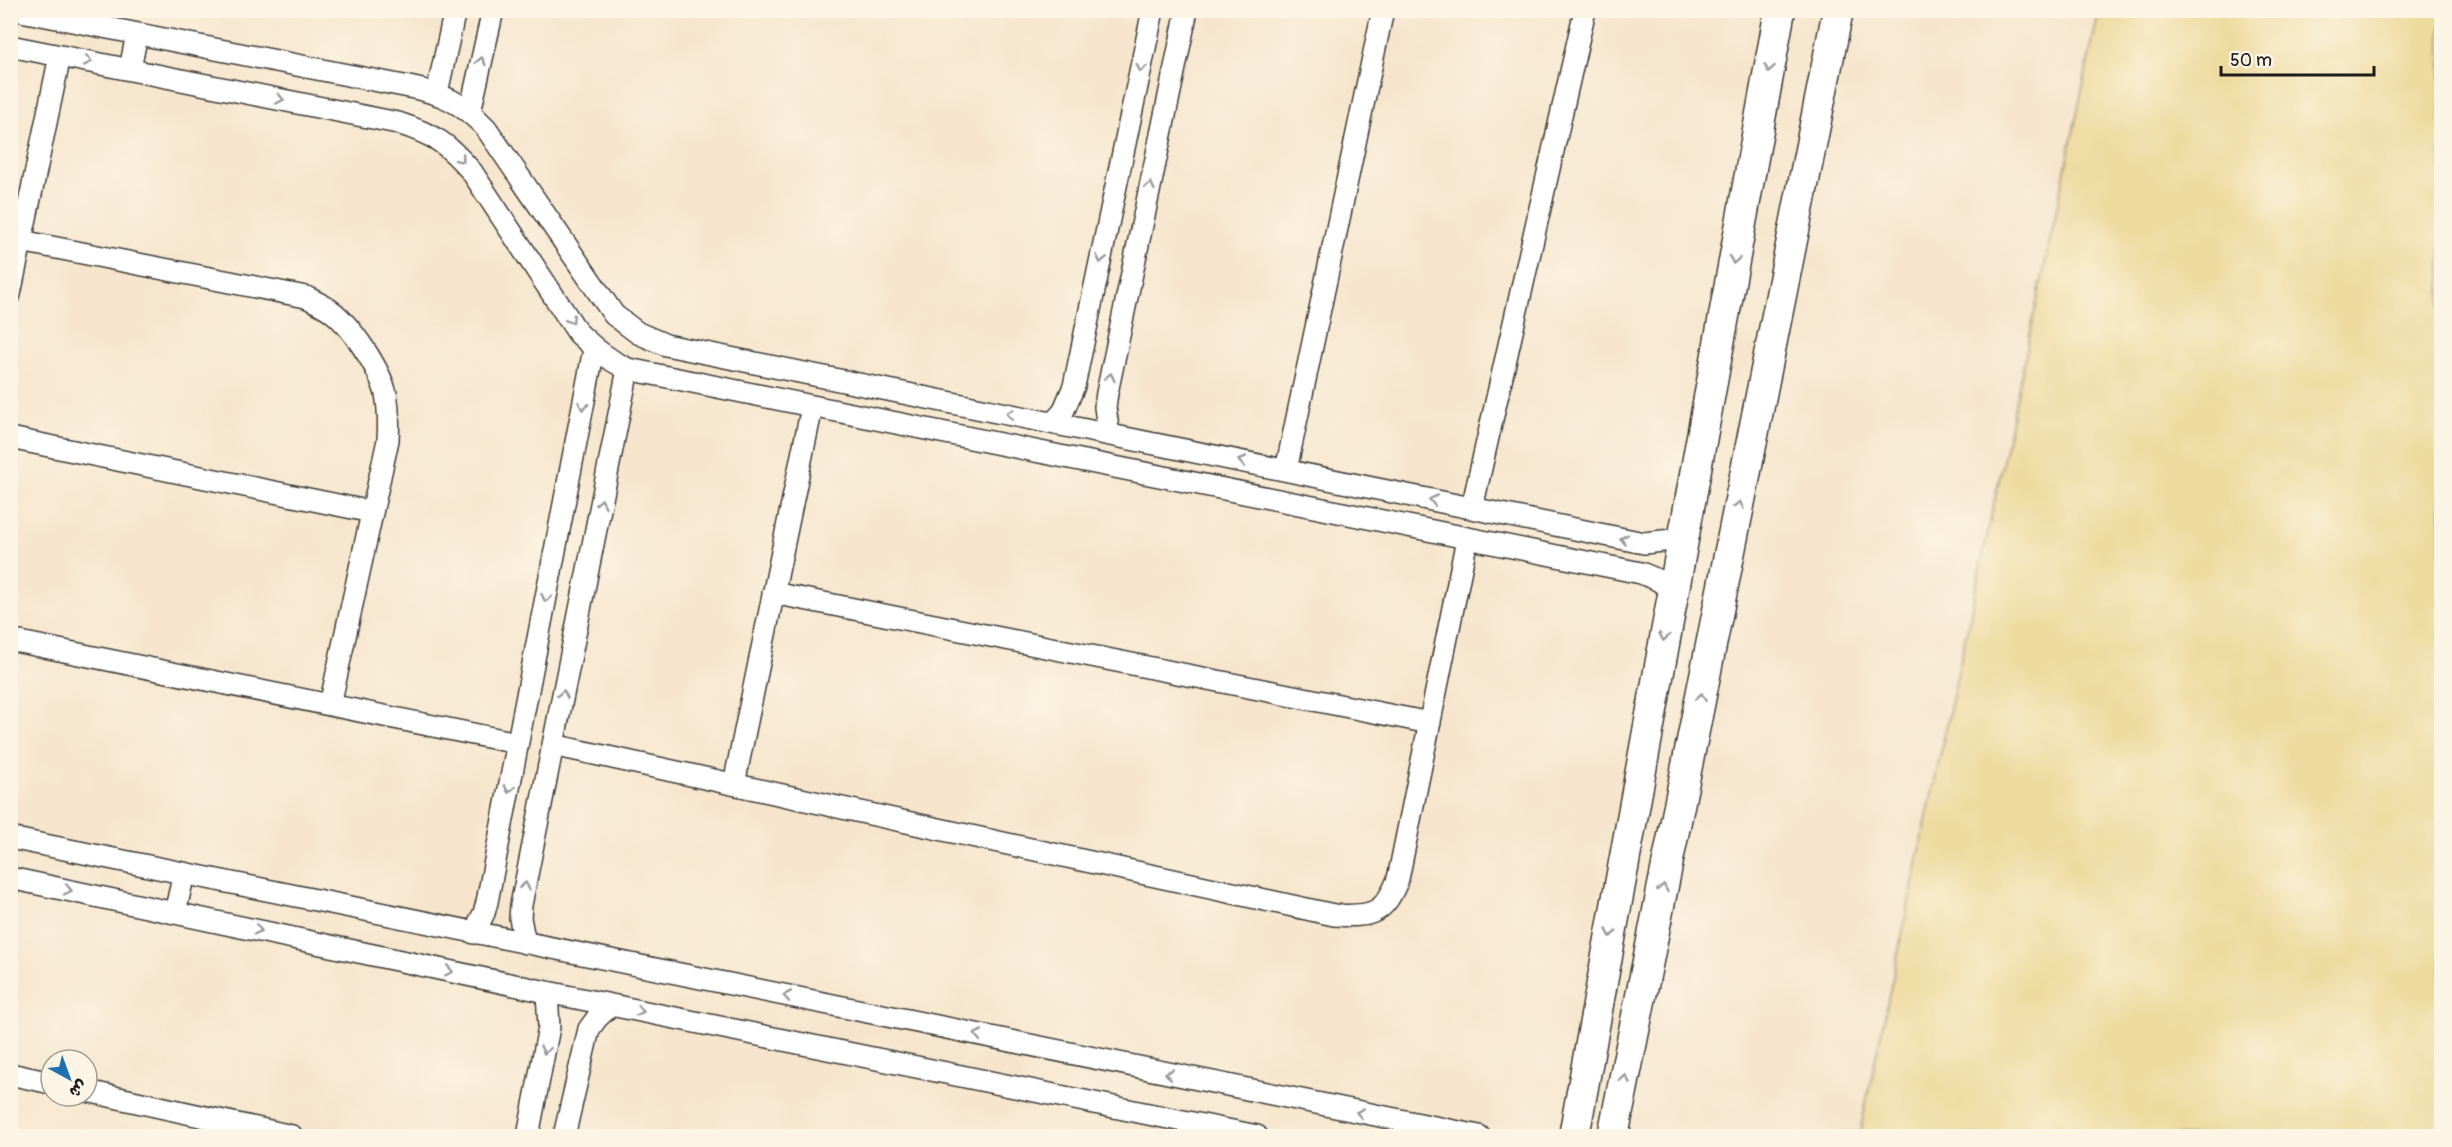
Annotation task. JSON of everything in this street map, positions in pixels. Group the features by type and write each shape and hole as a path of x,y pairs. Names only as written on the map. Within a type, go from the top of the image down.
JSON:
{"street":[{"path":"16,10 437,93 454,101 470,112 486,128 614,315 638,333 666,345 1644,543 1682,539"},
{"path":"437,93 455,10"},
{"path":"470,112 493,10"},
{"path":"1109,435 1105,407 1107,393 1187,10"},
{"path":"1286,470 1383,10"},
{"path":"1472,508 1584,10"},
{"path":"1571,1135 1780,10"},
{"path":"1613,1137 1838,10"},
{"path":"1053,423 1063,412 1074,386 1152,11"},
{"path":"130,69 137,34"},
{"path":"10,46 398,123 427,132 453,149 472,172 578,333 610,361 628,369 1641,573 1658,580 1673,591"},
{"path":"10,294 60,56"},
{"path":"21,241 306,297 331,311 351,331 376,369 385,391 389,415 388,440 330,705"},
{"path":"474,933 484,913 594,349"},
{"path":"525,943 520,918 521,905 628,369"},
{"path":"734,784 812,407"},
{"path":"10,438 372,512"},
{"path":"553,745 1334,915 1359,916 1379,911 1391,898 1398,879 1467,539"},
{"path":"774,593 1430,723"},
{"path":"10,640 518,743"},
{"path":"10,838 1479,1137"},
{"path":"175,913 184,873"},
{"path":"10,878 547,992 1257,1137"},
{"path":"528,1137 549,1027 547,992"},
{"path":"564,1137 589,1029 611,1005"},
{"path":"10,1074 39,1080"},
{"path":"99,1094 292,1137"}],"sand":[{"path":"2099,11 2441,11 2441,1136 1859,1136"}]}
